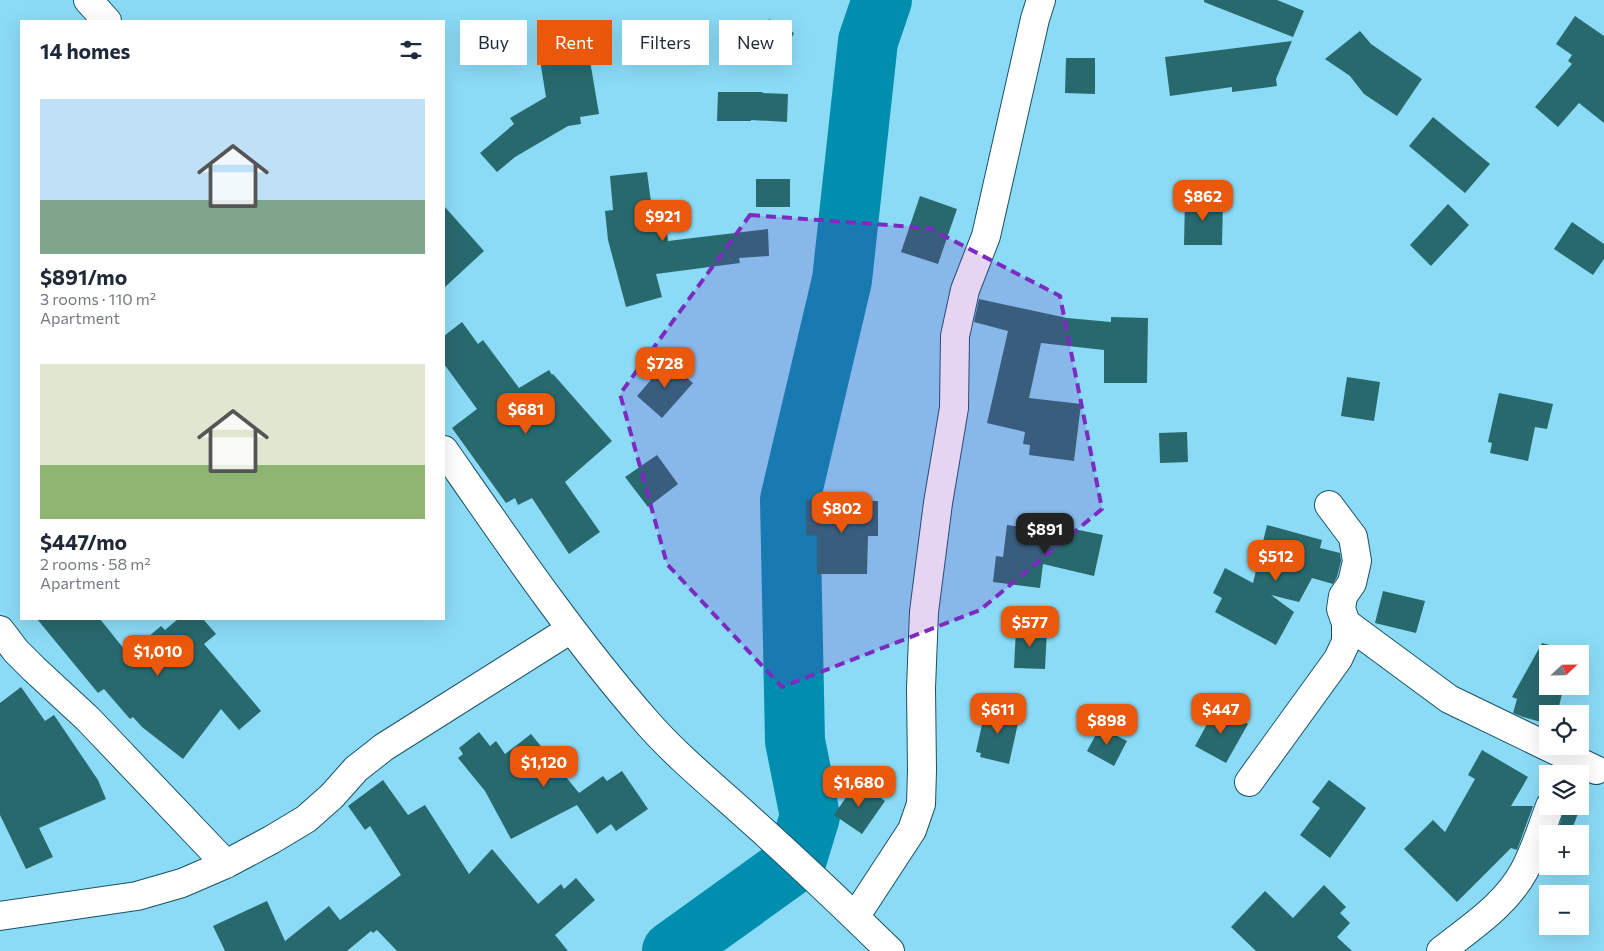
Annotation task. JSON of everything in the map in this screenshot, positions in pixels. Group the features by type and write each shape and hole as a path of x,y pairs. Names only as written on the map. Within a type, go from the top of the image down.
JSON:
{"street":[{"path":"88,0 106,20"},
{"path":"855,917 912,830 921,804 921,688 924,612 938,503 954,408 955,336 965,290 986,236 1035,20 1042,0"},
{"path":"445,451 572,629 645,720 672,748 890,951"},
{"path":"1249,782 1338,659 1346,642 1346,623 1342,609 1343,596 1352,583 1357,561 1353,537 1329,505"},
{"path":"1346,623 1449,700 1592,771"},
{"path":"0,916 137,896 182,883 226,864 272,840 306,819 332,796 356,768 384,747 572,629"},
{"path":"0,630 34,669 88,719 226,864"},
{"path":"1441,951 1495,908 1511,891 1525,870 1546,815"}],"highlighted area":[{"path":"750,215 929,228 1060,296 1102,509 980,610 782,687 667,564 620,394"}],"building":[{"path":"1204,0 1277,0 1304,11 1293,37 1204,2"},
{"path":"1575,16 1604,36 1604,123 1579,103 1558,127 1535,107 1572,64 1568,61 1572,55 1556,44"},
{"path":"1360,31 1371,44 1422,79 1397,116 1364,94 1350,76 1325,59"},
{"path":"1292,41 1276,79 1277,86 1232,92 1232,87 1170,96 1165,57"},
{"path":"1066,58 1095,58 1095,94 1065,93"},
{"path":"541,65 591,65 599,114 580,117 581,124 568,126 515,157 497,172 480,153 514,124 510,118 546,97"},
{"path":"718,92 788,94 787,122 717,121"},
{"path":"1433,117 1490,164 1465,193 1409,146"},
{"path":"647,172 651,202 663,200 668,241 768,229 769,256 739,258 740,263 656,274 662,297 626,307 608,240 605,211 613,210 610,176"},
{"path":"756,179 790,179 790,207 756,207"},
{"path":"920,196 957,209 938,264 901,252"},
{"path":"1185,198 1223,199 1222,245 1184,245"},
{"path":"1448,204 1469,225 1431,266 1410,245"},
{"path":"445,207 484,251 445,287"},
{"path":"1572,222 1604,244 1604,259 1593,275 1554,249"},
{"path":"979,299 1067,318 1111,322 1111,317 1148,318 1147,383 1104,383 1104,350 1041,343 1029,398 1081,404 1074,461 1029,455 1030,445 1023,444 1025,432 987,423 1008,331 974,322"},
{"path":"462,322 478,344 483,340 519,388 549,370 612,441 565,482 600,532 569,554 532,498 518,505 515,498 506,503 452,428 477,409 445,365 445,335"},
{"path":"667,361 693,383 662,418 637,396"},
{"path":"1347,377 1380,382 1374,421 1341,416"},
{"path":"1499,393 1553,404 1547,429 1535,427 1528,461 1490,453 1492,443 1488,442"},
{"path":"1187,432 1188,462 1160,463 1159,433"},
{"path":"657,455 678,484 648,507 625,477"},
{"path":"806,500 878,501 878,536 868,536 867,574 817,574 817,536 806,535"},
{"path":"1007,525 1073,534 1074,529 1103,535 1094,576 1043,564 1040,588 993,582 996,556 1003,557"},
{"path":"1267,525 1322,540 1320,548 1340,553 1341,561 1333,584 1312,578 1299,602 1271,595 1294,612 1276,645 1215,612 1222,598 1213,593 1225,568 1253,583"},
{"path":"1383,591 1425,601 1416,633 1375,623"},
{"path":"38,620 101,620 128,654 161,626 165,630 177,620 204,620 216,634 204,644 261,711 239,730 221,709 183,759 142,727 133,717 130,719 104,689 98,693"},
{"path":"1016,628 1047,629 1045,669 1014,668"},
{"path":"1539,648 1539,695 1562,695 1559,705 1539,705 1539,721 1513,713 1517,699 1512,697"},
{"path":"21,687 45,721 54,715 98,780 106,799 39,828 53,857 26,869 0,815 0,703"},
{"path":"986,706 1020,714 1009,764 980,757 981,753 976,752"},
{"path":"1217,706 1248,724 1226,763 1195,746"},
{"path":"1100,727 1127,741 1114,766 1087,751"},
{"path":"479,732 490,746 496,741 505,754 531,734 579,793 603,776 607,781 622,771 648,809 616,831 611,824 597,834 577,805 511,839 485,791 458,758 463,754 459,748"},
{"path":"1482,750 1528,777 1511,806 1533,806 1517,850 1511,848 1457,902 1404,849 1433,820 1445,832 1475,779 1468,775"},
{"path":"383,780 408,815 425,805 469,874 492,849 538,904 561,884 564,889 576,878 595,900 555,935 568,951 397,951 377,930 373,933 371,931 347,951 225,951 213,926 267,901 285,941 329,906 340,920 401,875 370,826 365,830 348,806"},
{"path":"1329,780 1366,808 1330,858 1300,835 1320,808 1312,802"},
{"path":"857,781 885,801 862,834 834,815"},
{"path":"1562,815 1577,815 1574,825 1560,825"},
{"path":"1324,885 1346,907 1340,913 1350,923 1337,937 1352,951 1256,951 1231,927 1265,891 1293,918"}],"waterway":[{"path":"672,951 796,862 810,816 795,741 790,500 842,280 868,41 882,0"}]}
